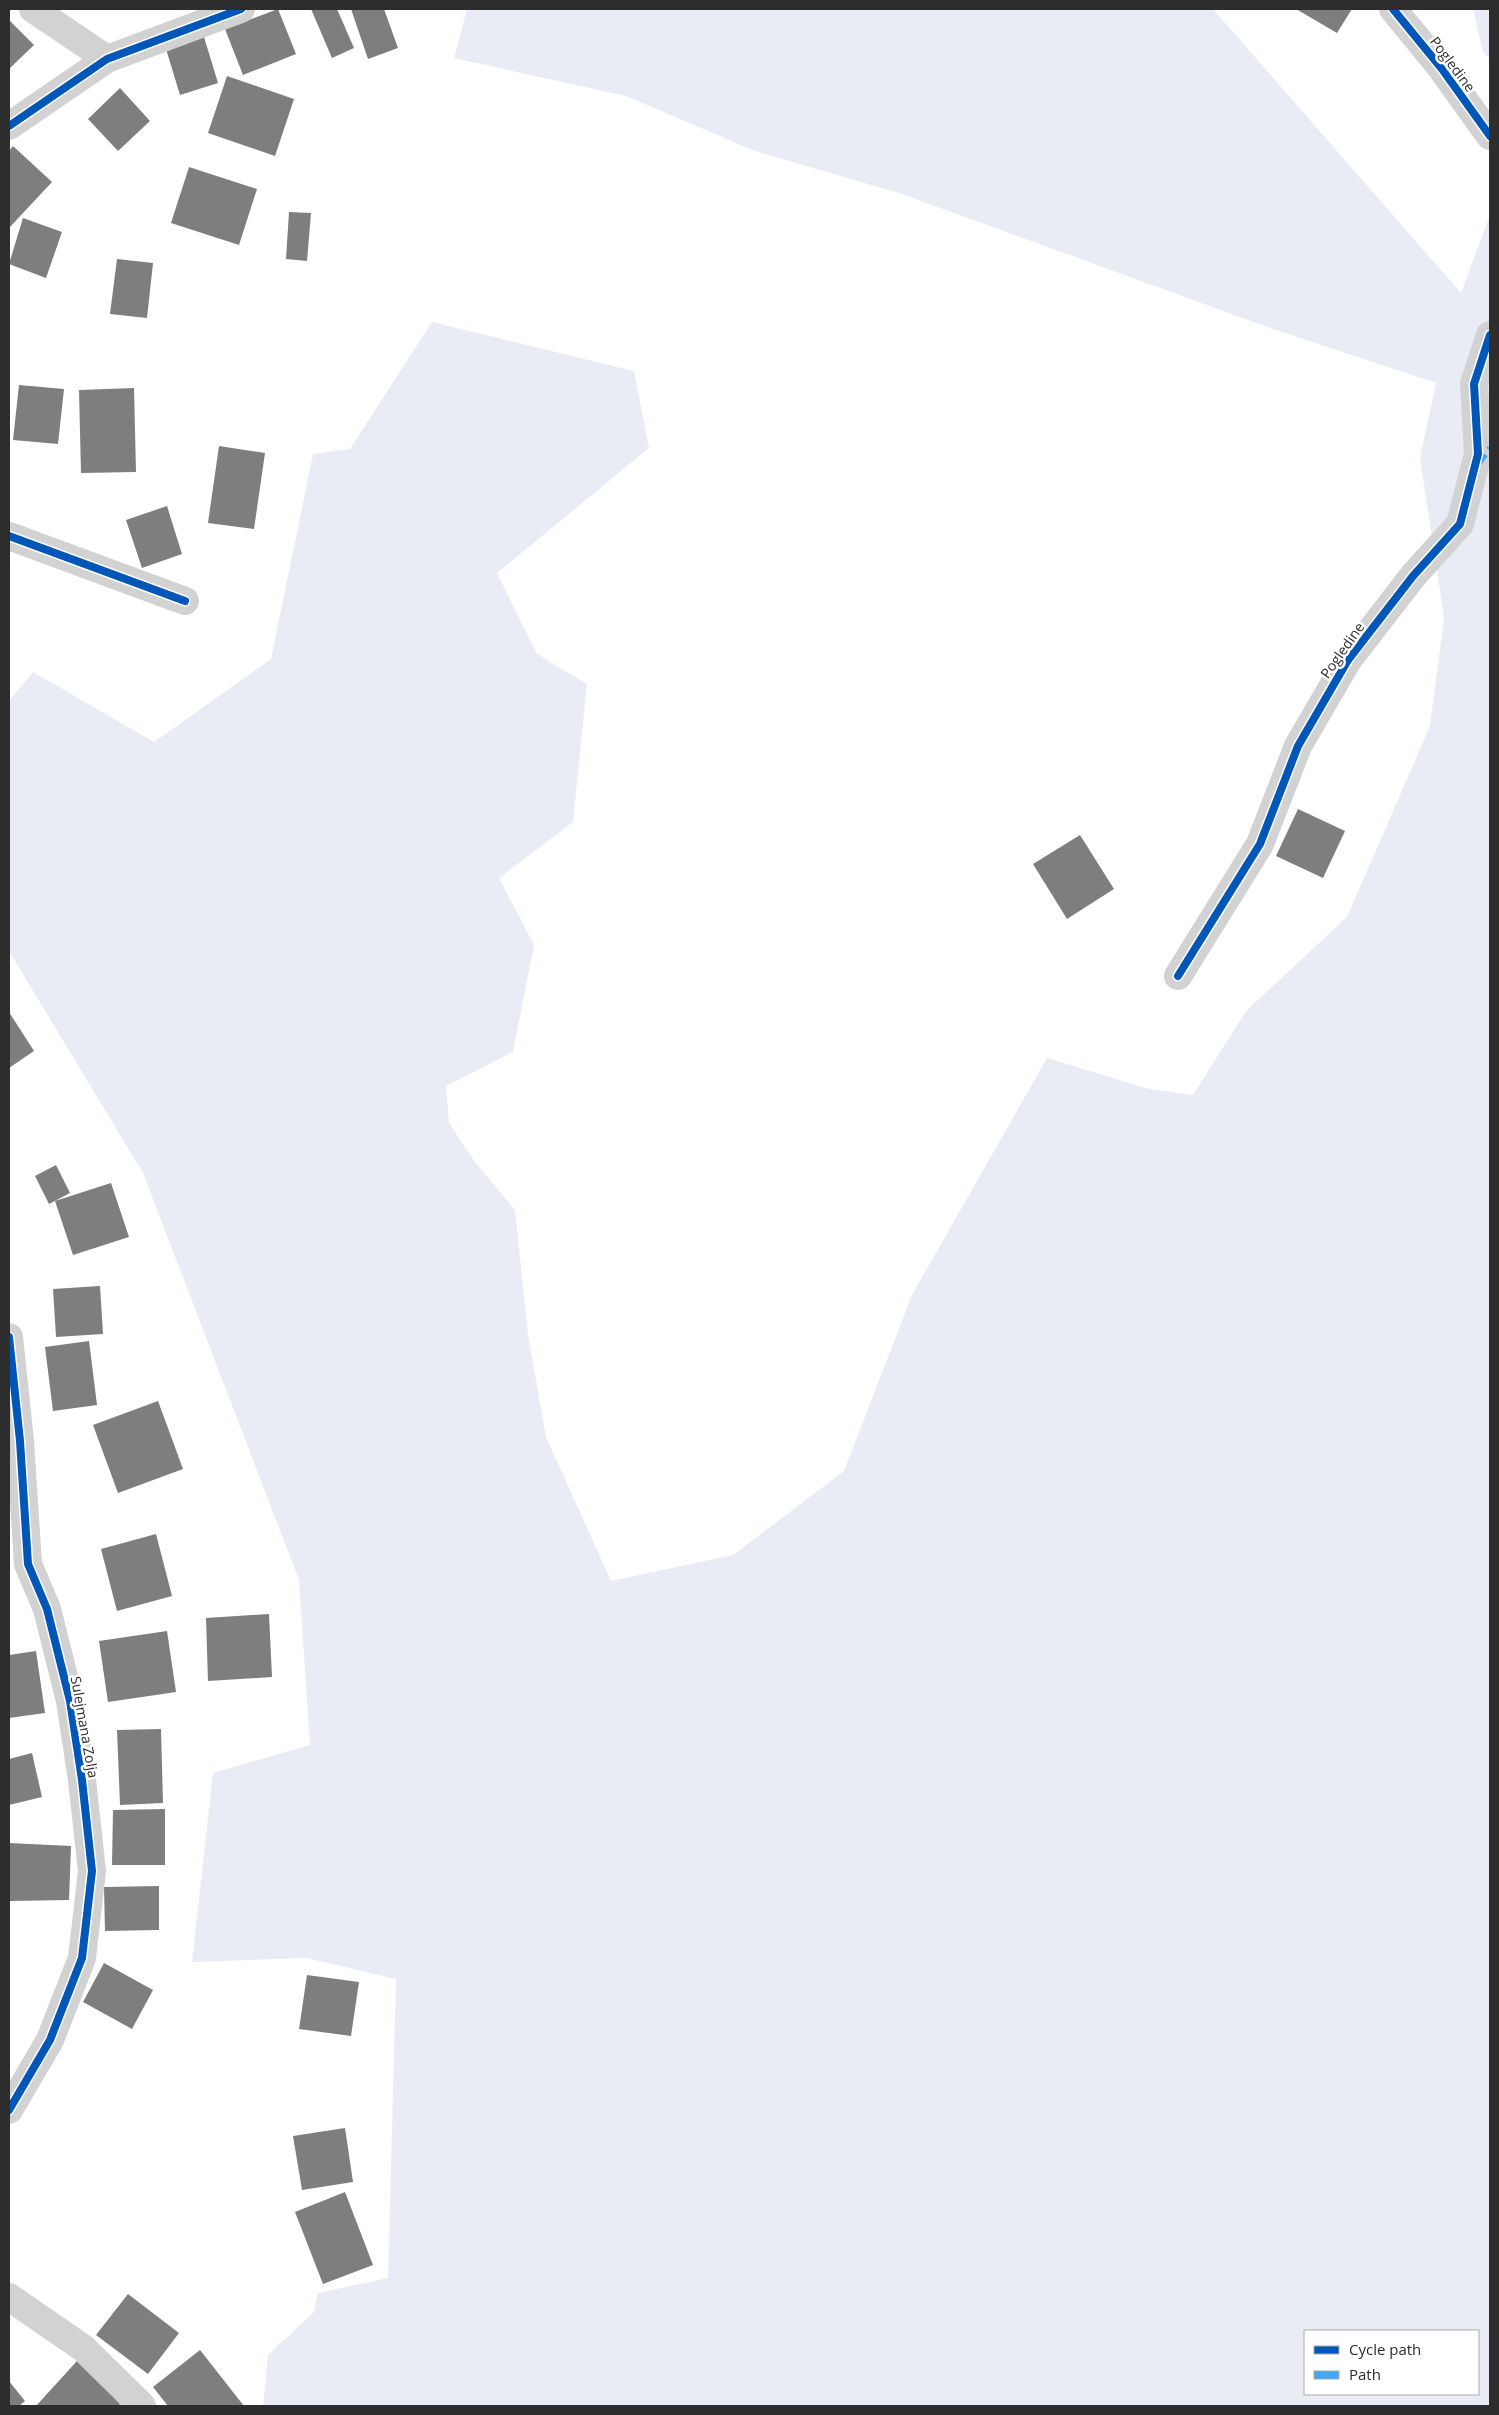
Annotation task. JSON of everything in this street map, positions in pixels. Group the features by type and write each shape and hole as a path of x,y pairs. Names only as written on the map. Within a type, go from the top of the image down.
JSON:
{"street":[{"path":"33,9 106,59"},
{"path":"9,126 106,59 241,9"},
{"name":"Pogledine","path":"1393,9 1442,69 1490,136"},
{"name":"Pogledine","path":"1178,976 1260,844 1298,746 1348,660 1413,576 1460,524 1478,454 1474,384 1490,335"},
{"path":"9,536 185,601"},
{"name":"Sulejmana Zolja","path":"9,1337 20,1441 18,1560 47,1609 70,1701 92,1871 82,1958 50,2040 9,2110"},
{"path":"9,2297 83,2348 142,2406"}],"shaded area":[{"path":"467,9 1213,9 1461,293 1490,215 1490,2406 263,2406 268,2355 314,2312 318,2293 388,2278 396,1979 307,1958 192,1962 213,1773 310,1745 299,1580 143,1173 9,951 9,701 33,672 154,742 271,659 313,454 350,449 432,322 634,371 649,448 497,573 537,654 587,684 573,822 499,878 534,945 513,1052 446,1086 449,1123 475,1162 515,1210 528,1335 546,1437 611,1581 733,1555 844,1471 912,1295 1047,1058 1149,1089 1193,1095 1246,1011 1347,917 1430,726 1444,618 1420,458 1436,383 1273,329 902,194 755,151 626,96 454,58"},
{"path":"1473,9 1490,9 1490,59 1483,52"}],"building":[{"path":"278,9 296,54 243,75 225,29"},
{"path":"311,9 337,9 354,48 332,58"},
{"path":"351,9 384,9 398,48 368,59"},
{"path":"1296,9 1352,9 1337,33"},
{"path":"9,20 34,45 9,69"},
{"path":"204,37 218,83 180,95 166,49"},
{"path":"227,76 294,99 275,156 208,133"},
{"path":"120,88 150,121 118,151 88,119"},
{"path":"13,146 52,182 9,228 9,151"},
{"path":"189,167 257,189 239,245 171,223"},
{"path":"289,212 311,213 307,261 286,259"},
{"path":"23,218 62,232 46,278 9,264"},
{"path":"117,259 153,263 147,318 110,314"},
{"path":"19,385 64,389 58,444 13,440"},
{"path":"134,388 136,472 81,473 79,390"},
{"path":"219,446 265,453 254,529 208,523"},
{"path":"167,506 182,554 142,568 126,520"},
{"path":"1298,809 1345,831 1323,878 1276,856"},
{"path":"1080,835 1114,889 1067,919 1033,864"},
{"path":"9,1012 34,1051 9,1068"},
{"path":"56,1165 70,1193 49,1204 35,1176"},
{"path":"111,1183 129,1237 73,1255 55,1201"},
{"path":"100,1286 103,1334 56,1337 53,1289"},
{"path":"89,1341 97,1405 53,1411 45,1347"},
{"path":"158,1401 183,1469 118,1493 93,1425"},
{"path":"156,1534 172,1596 117,1611 101,1549"},
{"path":"269,1614 272,1677 208,1681 206,1618"},
{"path":"167,1631 176,1692 108,1702 99,1641"},
{"path":"36,1651 45,1713 9,1718 9,1655"},
{"path":"161,1729 163,1803 120,1805 117,1730"},
{"path":"32,1753 42,1797 9,1805 9,1759"},
{"path":"165,1809 165,1865 112,1865 113,1810"},
{"path":"9,1843 71,1846 69,1900 9,1901"},
{"path":"159,1886 159,1930 105,1931 104,1887"},
{"path":"104,1963 153,1990 132,2029 83,2002"},
{"path":"307,1975 359,1982 351,2036 299,2029"},
{"path":"345,2128 353,2182 302,2190 293,2136"},
{"path":"345,2192 373,2265 323,2284 295,2212"},
{"path":"128,2294 179,2333 148,2374 96,2335"},
{"path":"200,2350 244,2406 168,2406 153,2387"},
{"path":"77,2361 122,2402 118,2406 36,2406"},
{"path":"9,2381 25,2401 19,2406 9,2406"}],"marked path":[{"path":"1478,464 1490,448"}],"cycle path":[{"path":"9,126 107,59 241,9"},
{"path":"1393,9 1442,69 1490,136"},
{"path":"1178,976 1260,844 1298,746 1348,660 1413,576 1460,524 1478,454 1474,384 1490,335"},
{"path":"9,536 185,601"},
{"path":"9,1337 20,1441 28,1564 47,1609 70,1701 82,1780 92,1871 82,1958 50,2040 9,2110"}]}
